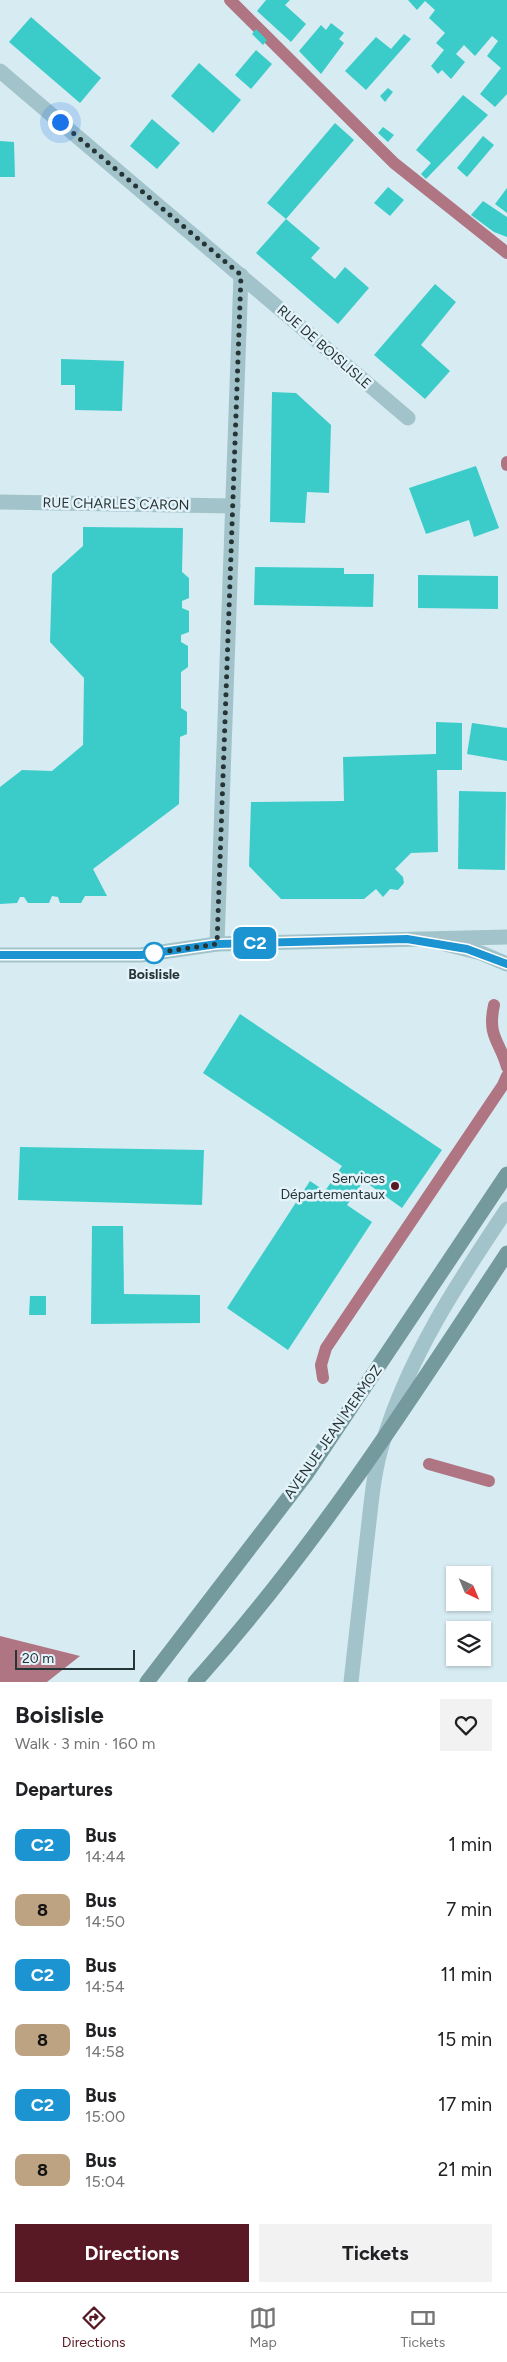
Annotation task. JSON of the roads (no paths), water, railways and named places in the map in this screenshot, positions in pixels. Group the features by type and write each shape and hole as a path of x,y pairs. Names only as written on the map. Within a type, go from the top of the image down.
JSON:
{"main road":[{"name":"AVENUE JEAN MERMOZ","path":"147,1682 305,1476 507,1174"},
{"path":"195,1682 281,1579 382,1443 507,1252"}],"street":[{"name":"RUE DE BOISLISLE","path":"0,71 408,418"},
{"path":"217,944 241,275"},
{"name":"RUE CHARLES CARON","path":"0,502 233,506"},
{"path":"0,955 141,955 217,944 507,937"},
{"path":"407,939 467,949 507,964"},
{"path":"351,1682 372,1495 382,1443 400,1395 429,1334 448,1299 507,1209"}],"waterway":[{"path":"230,0 394,163 507,253"},
{"path":"494,1005 492,1016 493,1032 507,1067"},
{"path":"323,1378 321,1365 326,1348 503,1085 507,1076"},
{"path":"429,1464 489,1481"}],"place":[{"name":"Boislisle","path":"154,953"},
{"name":"Services Départementaux","path":"395,1186"}]}
